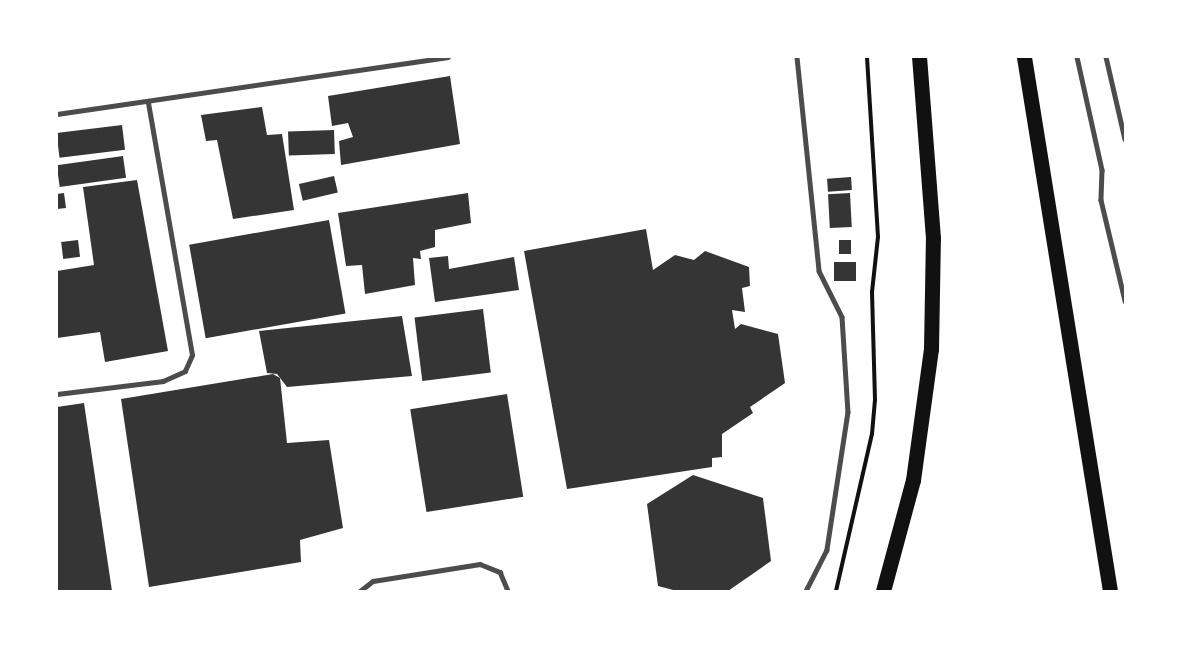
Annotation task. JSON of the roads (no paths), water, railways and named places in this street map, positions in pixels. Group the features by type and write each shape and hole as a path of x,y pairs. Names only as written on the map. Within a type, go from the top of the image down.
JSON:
{"main road":[{"path":"883,591 913,480 931,349 933,238 920,57"},
{"path":"1024,57 1110,591"}],"lane":[{"path":"57,114 448,57"},
{"path":"797,57 819,272 842,317 848,412 827,550 806,591"},
{"path":"1077,57 1102,170 1101,200 1125,301"},
{"path":"1106,57 1125,139"},
{"path":"57,394 163,381 185,371 192,356 148,102"},
{"path":"360,591 373,581 480,564 500,572 508,591"}]}
